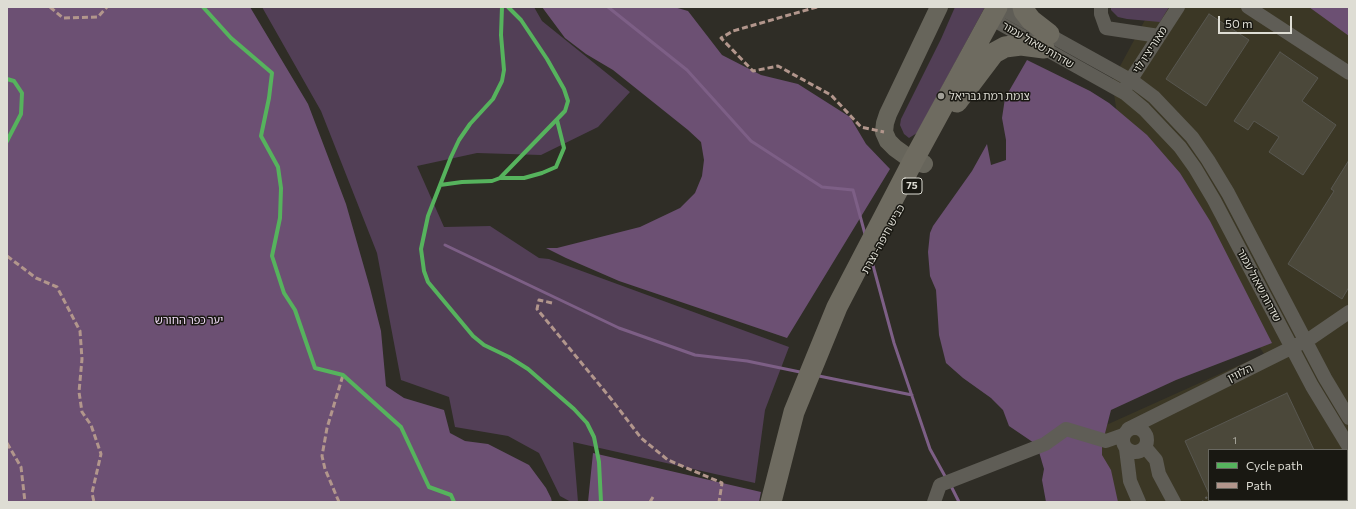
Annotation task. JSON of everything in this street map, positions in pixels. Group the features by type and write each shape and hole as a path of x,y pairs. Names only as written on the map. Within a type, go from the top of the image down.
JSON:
{"highway":[{"name":"כביש חיפה-נצרת","path":"771,502 794,412 837,307 1004,11"},
{"name":"כביש חיפה-נצרת","path":"918,162 955,104 1004,11"},
{"path":"955,104 994,53 1005,47 1046,41 1024,11 1004,11"}],"main road":[{"path":"918,162 895,148 888,141 884,132 885,123 939,7"}],"street":[{"path":"1101,7 1101,14 1106,28 1159,36"},
{"name":"מאוריציו לוי","path":"1123,92 1178,7"},
{"path":"1248,7 1349,73"},
{"name":"שדרות שאול עמור","path":"1004,11 1123,92 1144,109 1180,147 1195,168 1218,207 1312,386 1349,447"},
{"name":"שדרות שאול עמור","path":"1046,41 1131,80 1154,97 1192,137 1228,192 1325,378 1349,418"},
{"name":"הלווין","path":"934,502 940,485 1045,444 1066,429 1106,441 1126,432 1306,341 1349,312"},
{"path":"1126,449 1138,452 1145,447 1147,439 1144,431 1136,427 1126,432 1122,442 1126,449 1130,481 1138,502"},
{"path":"1145,447 1156,460 1159,474 1174,502"}],"shaded area":[{"path":"262,7 534,7 542,21 630,92 598,127 541,155 477,153 417,166 444,227 490,226 539,258 549,259 789,347 765,410 755,483 573,442 578,502 571,502 560,496 539,453 508,436 455,427 449,397 401,380 377,253 321,111"},
{"path":"955,7 985,7 917,133 909,138 904,134 900,125 901,119 941,39"},
{"path":"1111,7 1169,7 1160,22 1118,17 1111,10"},
{"path":"1152,7 1349,7 1349,502 1094,502 1084,435 1264,354 1188,231 1121,140 1112,81"}],"green space":[{"name":"יער כפר החורש","path":"7,7 250,7 308,104 346,204 381,331 386,386 404,398 444,410 450,433 465,441 488,444 529,465 546,488 552,502 7,502"},
{"path":"542,7 674,7 688,11 722,55 761,75 798,84 850,117 866,144 890,169 787,338 619,281 546,248 557,248 640,227 680,208 695,193 702,176 704,160 701,142 613,70 586,54 565,38"},
{"path":"1309,7 1349,7 1349,36"},
{"path":"1027,60 1090,91 1109,103 1147,135 1180,173 1210,221 1272,343 1176,380 1111,410 1102,445 1102,455 1111,470 1118,502 1046,502 1042,480 1044,469 1037,445 1009,426 1003,410 991,398 963,378 946,363 939,335 936,290 930,276 928,252 930,233 933,226 972,171 987,144 991,165 1006,160 1006,140 1002,118 1005,98"},
{"path":"593,453 761,492 759,502 588,502"}],"building":[{"path":"1209,14 1249,40 1206,106 1166,79"},
{"path":"1280,52 1318,78 1302,101 1336,125 1303,175 1269,152 1279,137 1254,121 1248,130 1234,121"},
{"path":"1349,160 1349,287 1342,299 1288,264 1334,191 1331,189"},
{"path":"1287,393 1314,449 1208,449 1208,492 1185,441"}],"waterway":[{"path":"608,7 687,70 751,141 822,187 853,190 865,234"},
{"path":"445,245 619,328 695,355 747,361 800,372"},
{"path":"871,258 894,343 930,449 946,478"},
{"path":"819,376 912,395"},
{"path":"950,484 959,502"}],"marked path":[{"path":"50,7 63,18 98,17 107,7"},
{"path":"817,7 733,31 721,38 753,71 778,66 831,95 861,127 884,132"},
{"path":"7,256 36,278 57,287 80,331 82,359 79,392 82,412 91,425 101,454 92,493 94,502"},
{"path":"552,303 539,300 537,309 612,400 641,438 668,460 722,483 719,502"},
{"path":"339,502 325,469 322,456 327,428 343,375"},
{"path":"7,443 21,467 25,502"},
{"path":"650,502 653,497"}],"cycle path":[{"path":"203,7 231,38 272,73 269,98 261,136 278,167 281,188 280,218 272,256 284,293 295,310 315,368 343,375 401,427 429,487 451,495 454,502"},
{"path":"502,7 501,35 504,70 502,81 493,99 470,124 459,140 451,157 428,216 421,249 424,271 428,282 473,336 484,345 509,357 528,369 574,409 587,423 594,437 599,462 601,502"},
{"path":"440,185 462,182 492,181 500,178 565,111 568,101 564,89 547,59 521,20 508,7"},
{"path":"7,79 14,81 22,93 21,114 7,141"},
{"path":"500,178 524,178 556,167 564,148 557,120"}],"place":[{"name":"צומת רמת גבריאל","path":"941,96"}]}
